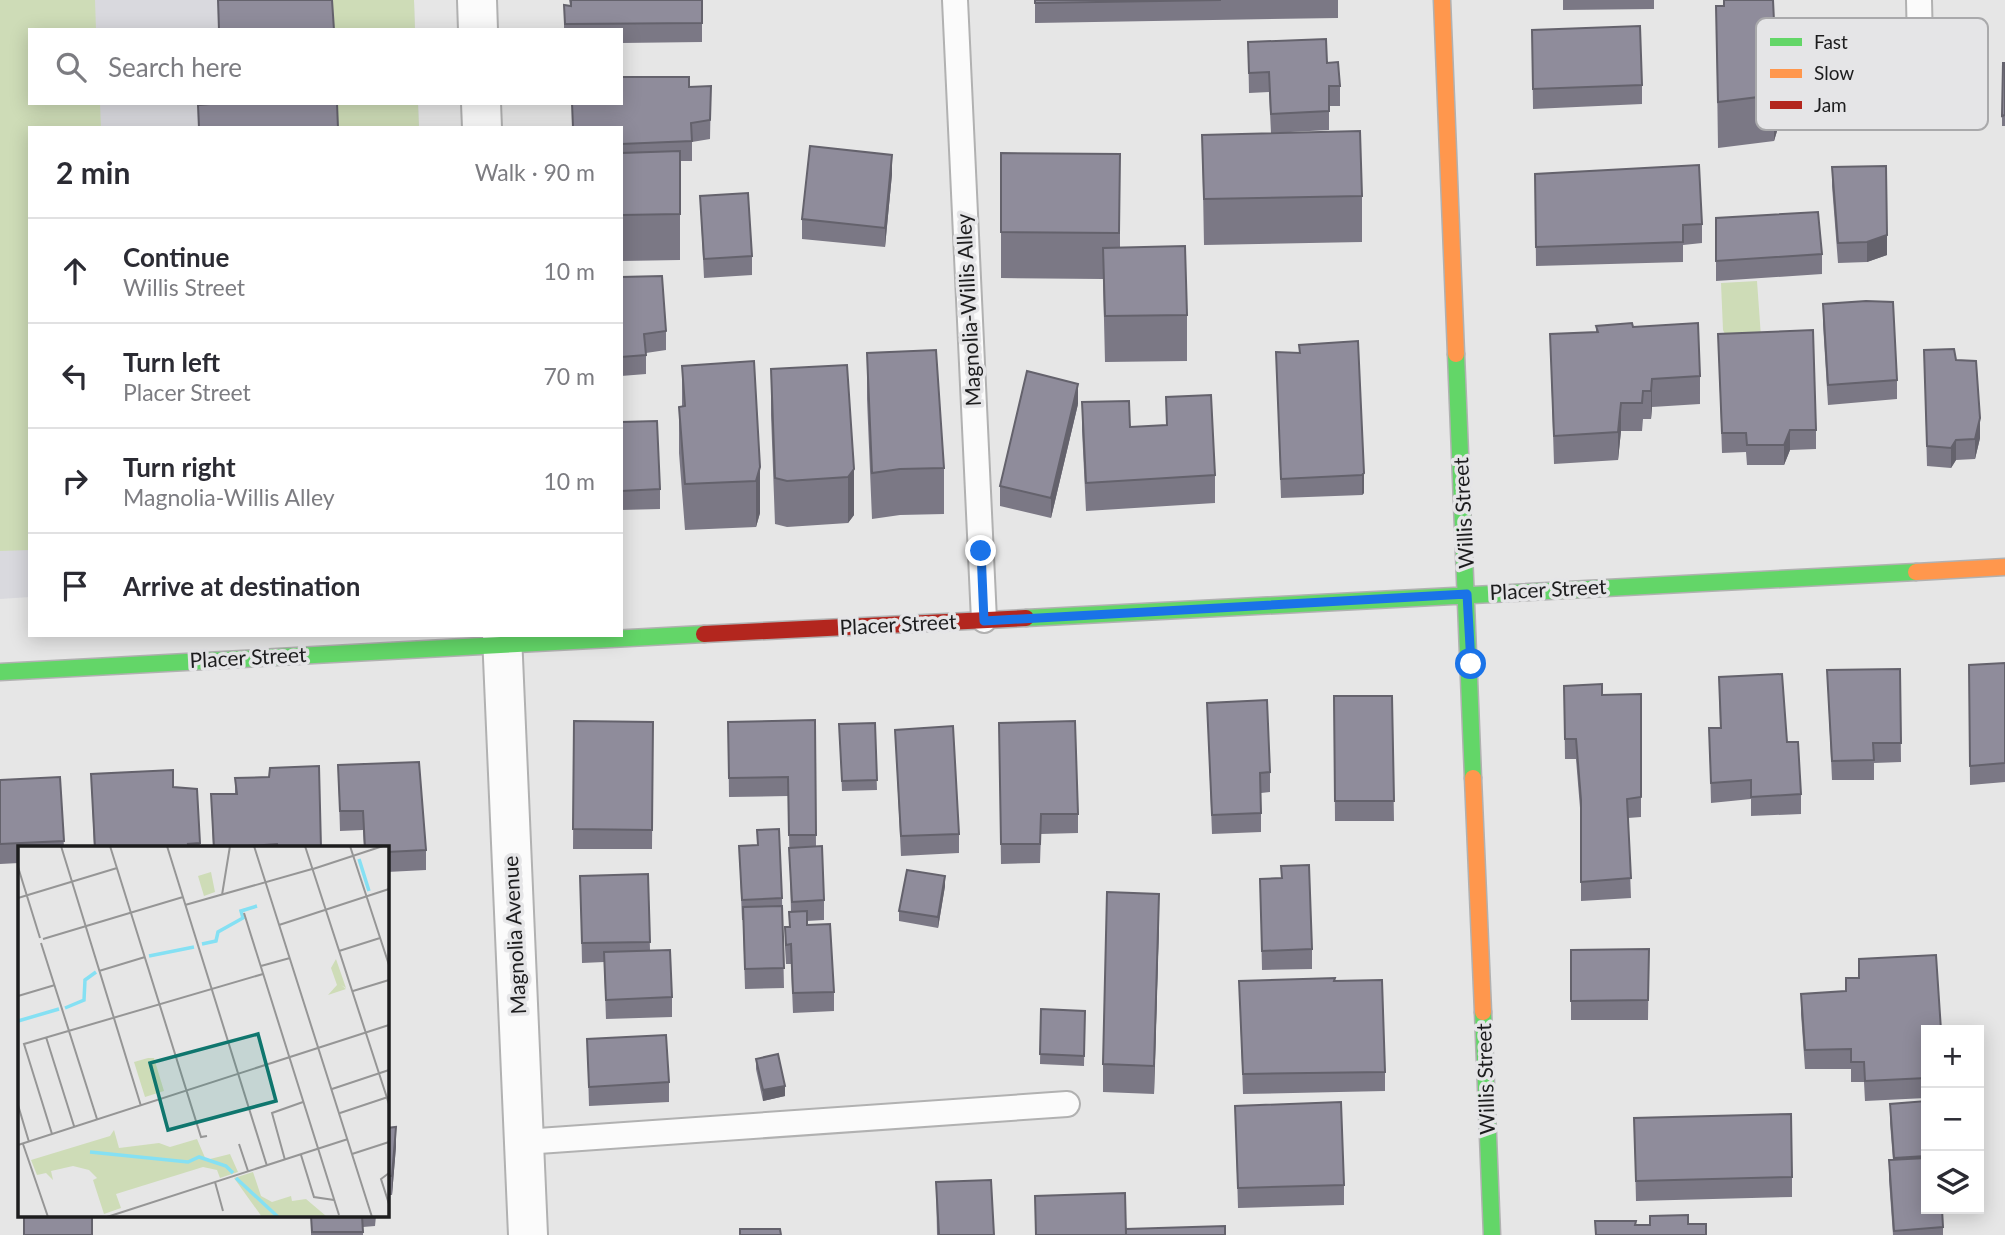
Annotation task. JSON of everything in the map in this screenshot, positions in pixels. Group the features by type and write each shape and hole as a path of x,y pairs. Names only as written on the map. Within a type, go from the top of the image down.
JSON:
{"main road":[{"name":"Willis Street","path":"1442,0 1492,1235"},
{"name":"Placer Street","path":"623,635 984,621 2005,567"},
{"name":"Placer Street","path":"0,672 578,637"}],"street":[{"path":"477,0 478,28"},
{"path":"481,105 482,126"},
{"name":"Magnolia Avenue","path":"502,640 528,1235"}],"lane":[{"name":"Magnolia-Willis Alley","path":"955,0 984,621"},
{"path":"1919,0 1919,18"},
{"path":"524,1142 1067,1104"}],"shaded area":[{"path":"0,0 414,0 415,28 28,28 28,105 418,105 419,126 28,126 28,597 0,599"}],"green space":[{"path":"0,0 95,0 96,28 28,28 28,105 100,105 101,126 28,126 28,550 0,551"},
{"path":"331,0 414,0 415,28 333,28"},
{"path":"336,105 418,105 419,126 337,126"},
{"path":"1757,281 1761,337 1725,334 1721,283"}],"building":[{"path":"218,0 332,0 334,28 219,28"},
{"path":"571,0 702,0 702,23 565,24 564,5 571,6"},
{"path":"1035,0 1221,0 1035,3"},
{"path":"1724,0 1773,0 1774,18 1756,18 1756,97 1718,102 1716,6 1724,6"},
{"path":"1640,26 1642,85 1533,89 1532,30"},
{"path":"1326,39 1327,63 1338,62 1340,86 1329,86 1329,111 1271,114 1269,72 1249,73 1248,42"},
{"path":"2003,63 2005,115 2002,116"},
{"path":"623,77 689,77 689,87 711,86 710,120 691,123 692,141 623,144 623,126 573,126 572,105 623,105"},
{"path":"198,105 337,105 338,126 199,126"},
{"path":"1360,131 1362,196 1204,199 1202,135"},
{"path":"810,146 892,155 885,228 802,219"},
{"path":"680,151 680,214 623,215 623,153"},
{"path":"1001,153 1120,154 1119,233 1001,232"},
{"path":"1699,165 1702,224 1683,225 1683,242 1536,247 1535,174"},
{"path":"1886,166 1887,235 1867,242 1838,243 1832,167"},
{"path":"748,193 752,256 704,259 700,196"},
{"path":"1818,212 1822,254 1716,261 1716,218"},
{"path":"1185,246 1187,315 1105,316 1103,248"},
{"path":"662,276 666,331 644,334 646,355 623,357 623,277"},
{"path":"1893,302 1897,380 1828,385 1823,304"},
{"path":"1632,323 1633,327 1698,323 1700,376 1652,379 1651,391 1643,391 1642,403 1621,403 1618,432 1554,436 1550,334 1598,332 1596,326"},
{"path":"1813,330 1816,430 1790,430 1784,445 1747,445 1746,433 1722,433 1718,334"},
{"path":"1358,341 1364,473 1281,479 1276,352 1300,353 1299,345"},
{"path":"1954,349 1956,360 1976,361 1980,418 1975,439 1956,440 1951,448 1927,446 1924,350"},
{"path":"936,350 944,468 872,473 867,353"},
{"path":"754,361 760,467 756,481 685,484 679,407 685,406 682,366"},
{"path":"847,365 854,469 848,477 787,481 775,478 771,369"},
{"path":"1027,371 1078,384 1051,498 1000,486"},
{"path":"1211,395 1215,475 1086,483 1082,402 1129,401 1130,427 1167,425 1166,397"},
{"path":"657,421 660,489 623,491 623,422"},
{"path":"2005,663 2005,763 1970,766 1969,665"},
{"path":"1900,669 1901,743 1873,743 1874,760 1832,761 1827,670"},
{"path":"1782,674 1787,742 1798,742 1801,794 1751,797 1751,780 1711,783 1709,728 1721,728 1719,677"},
{"path":"1602,684 1602,695 1641,694 1641,797 1627,799 1631,878 1581,882 1581,800 1576,739 1565,739 1564,686"},
{"path":"1334,696 1392,696 1394,801 1335,801"},
{"path":"1267,700 1270,772 1260,773 1261,813 1212,815 1207,703"},
{"path":"815,720 816,835 789,835 788,777 729,778 728,722"},
{"path":"574,721 653,722 652,830 573,829"},
{"path":"1075,721 1078,814 1041,814 1040,844 1001,844 999,723"},
{"path":"875,723 877,780 842,781 839,724"},
{"path":"953,726 959,834 901,836 895,730"},
{"path":"419,762 426,850 388,852 388,846 365,846 363,811 340,811 338,765"},
{"path":"319,766 321,846 214,846 211,794 237,794 235,778 269,777 270,768"},
{"path":"173,770 173,787 197,789 200,843 188,846 95,846 91,774"},
{"path":"60,777 64,841 0,844 0,780"},
{"path":"779,829 782,898 742,900 739,846 758,845 757,830"},
{"path":"822,846 824,900 792,902 789,848"},
{"path":"1309,865 1312,949 1262,951 1260,879 1282,878 1281,866"},
{"path":"907,870 945,876 938,917 899,911"},
{"path":"648,874 650,942 582,943 580,876"},
{"path":"1107,892 1159,894 1154,1066 1103,1064"},
{"path":"782,906 784,968 745,969 743,907"},
{"path":"807,911 807,925 830,924 834,992 793,993 791,944 786,945 785,927 790,927 789,912"},
{"path":"1649,949 1648,1000 1571,1001 1571,950"},
{"path":"670,950 672,997 606,1000 604,952"},
{"path":"1936,955 1941,1025 1921,1025 1921,1078 1865,1081 1864,1062 1851,1062 1851,1049 1805,1050 1801,994 1846,991 1846,978 1859,978 1859,959"},
{"path":"1335,978 1334,981 1382,980 1385,1072 1243,1074 1239,981"},
{"path":"1041,1009 1085,1011 1084,1056 1040,1054"},
{"path":"666,1035 669,1082 589,1087 587,1039"},
{"path":"778,1054 785,1086 763,1090 756,1059"},
{"path":"1921,1101 1921,1156 1894,1158 1890,1104"},
{"path":"1341,1102 1344,1185 1238,1188 1235,1106"},
{"path":"1791,1114 1792,1177 1636,1181 1634,1118"},
{"path":"396,1127 392,1176 388,1176 388,1128"},
{"path":"1921,1158 1921,1214 1942,1214 1943,1227 1894,1231 1889,1160"},
{"path":"991,1180 994,1235 939,1235 936,1182"},
{"path":"1125,1193 1126,1235 1036,1235 1035,1196"},
{"path":"1688,1215 1688,1224 1706,1224 1706,1235 1596,1235 1595,1221 1636,1221 1635,1225 1650,1225 1650,1216"},
{"path":"24,1218 92,1218 92,1235 24,1235"},
{"path":"311,1218 362,1218 363,1232 312,1232"},
{"path":"1225,1226 1225,1235 1126,1235 1126,1229"},
{"path":"740,1229 780,1229 781,1235 740,1235"}],"traffic: fast":[{"path":"1456,354 1473,778"},
{"path":"1026,618 1916,572"},
{"path":"0,672 704,634"},
{"path":"1483,1012 1492,1235"}],"traffic: slow":[{"path":"1442,0 1456,354"},
{"path":"1916,572 2005,567"},
{"path":"1473,778 1483,1012"}],"traffic: jam":[{"path":"704,634 1026,618"}],"route":[{"path":"981,551 984,621 1467,594 1471,664"}]}
